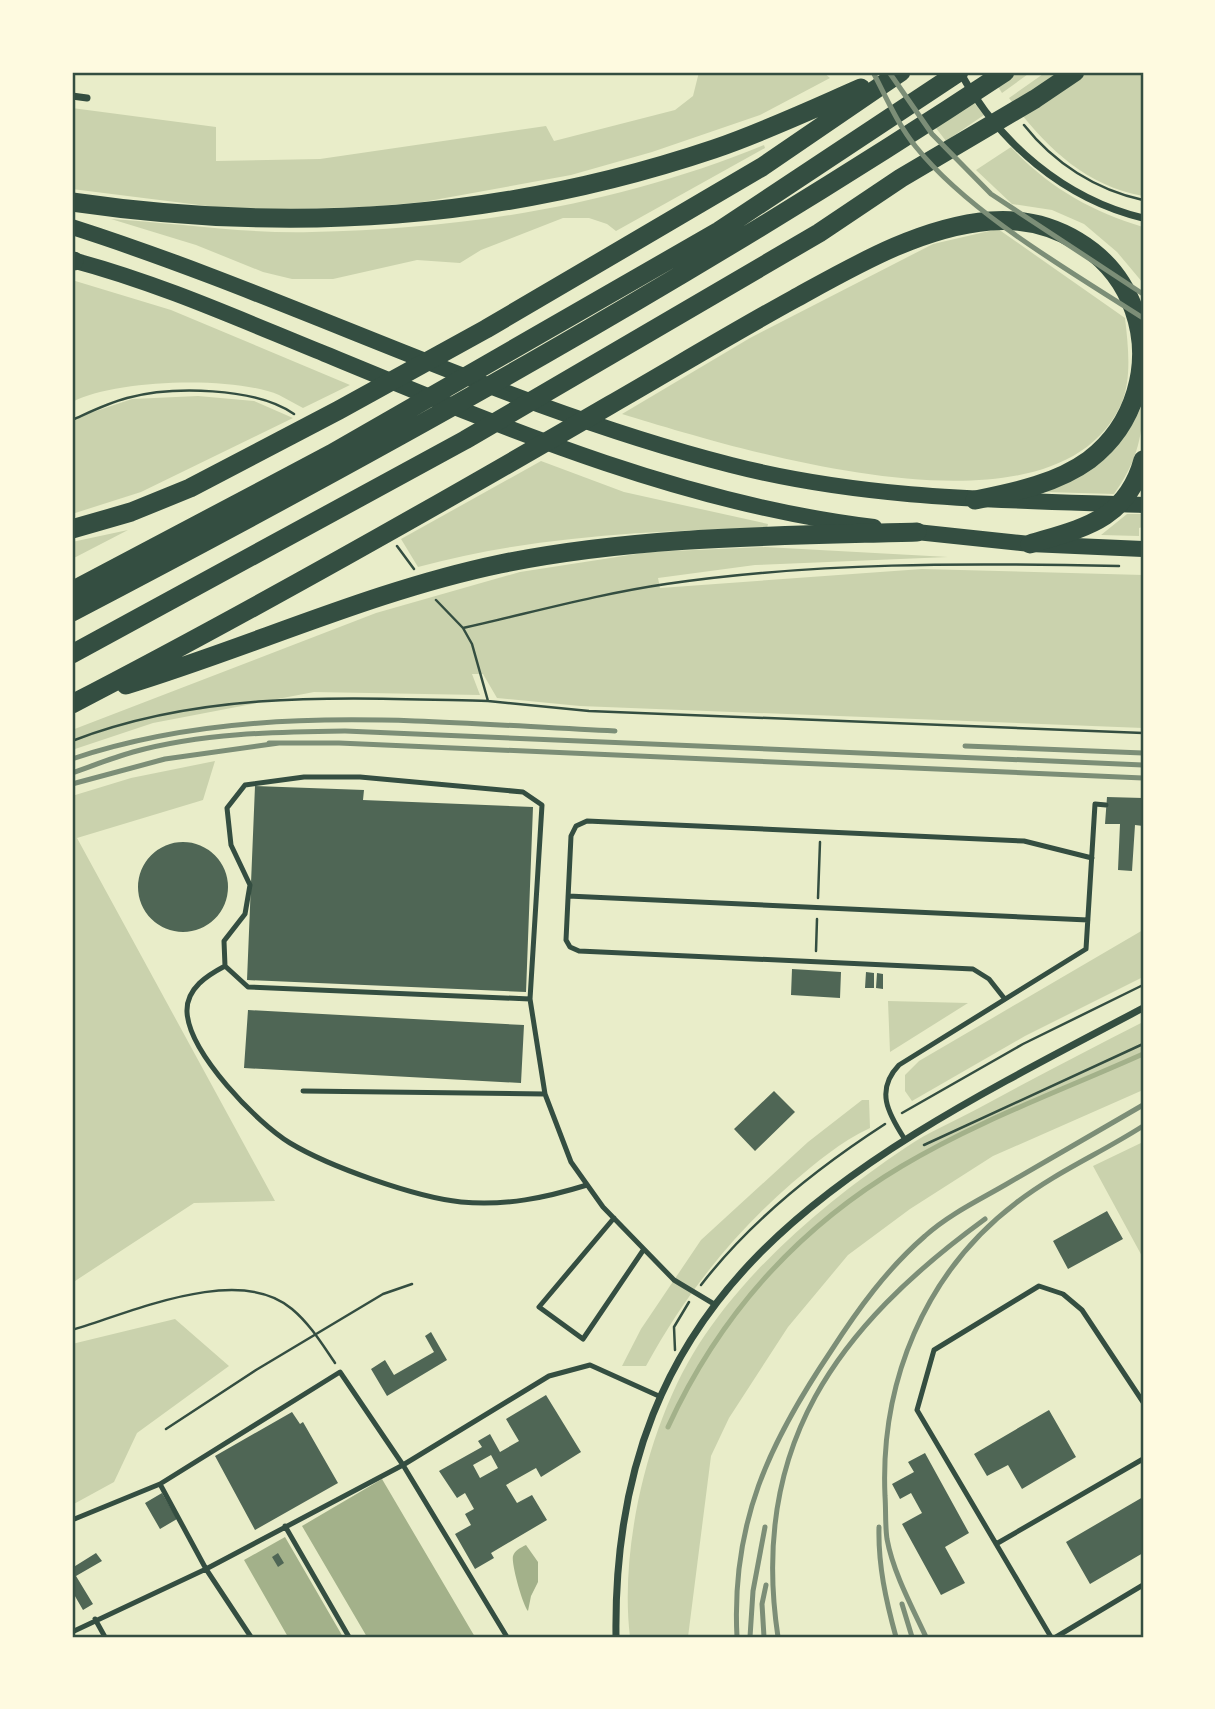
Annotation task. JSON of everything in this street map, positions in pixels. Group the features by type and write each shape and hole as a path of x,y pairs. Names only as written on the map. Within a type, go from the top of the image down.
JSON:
{"highway":[{"path":"72,202 280,221 384,218 455,210 545,195 715,149 901,72"},
{"path":"72,529 131,512 190,488 373,391 762,167 901,72"},
{"path":"72,591 331,454 683,252 959,72"},
{"path":"72,612 450,410 634,305 801,204 1004,72"},
{"path":"72,654 477,433 819,233 901,178 1035,99 1075,72"},
{"path":"77,702 480,481 838,275 909,242 944,231 992,221 1028,221 1060,230 1083,244 1117,278 1133,308 1142,343 1141,374 1129,409 1103,446 1088,460 1046,482 975,500"},
{"path":"1030,544 1103,519 1136,482 1143,460"},
{"path":"77,702 170,672 380,596 497,565 654,541 917,532"}],"main road":[{"path":"72,227 158,255 563,413 733,466 881,493 975,500 1143,505"},
{"path":"72,261 142,281 212,307 534,439 760,507 917,532 1030,544 1143,549"}],"street":[{"path":"959,72 990,118 1047,173 1093,201 1143,218"},
{"path":"72,96 87,98"},
{"path":"616,1637 615,1583 624,1514 644,1437 677,1362 714,1304 747,1266 802,1214 859,1168 951,1110 1143,1008"}],"lane":[{"path":"530,999 248,987 225,966 224,941 245,914 250,885 231,845 227,808 245,785 303,777 360,777 523,792 542,805 530,999 545,1094 570,1162 587,1185 614,1218 674,1280 714,1304"},
{"path":"904,1138 885,1106 887,1081 899,1065 1003,998 1086,949 1095,804 1106,805"},
{"path":"1003,998 989,979 973,968 579,951 570,947 566,940 570,836 576,826 587,821 1024,841 1092,858"},
{"path":"568,896 1088,920"},
{"path":"225,966 206,976 194,988 187,1011 194,1036 218,1076 267,1128 293,1145 411,1192 460,1202 509,1204 551,1196 587,1185"},
{"path":"303,1091 545,1094"},
{"path":"614,1218 539,1307 583,1339 644,1249"},
{"path":"1143,1402 1082,1310 1063,1294 1039,1286 934,1350 917,1410 1053,1637 1143,1584"},
{"path":"72,1632 206,1569 403,1465 549,1376 583,1366 602,1368 661,1396"},
{"path":"72,1520 160,1485 340,1372 403,1465 507,1637"},
{"path":"996,1544 1143,1459"},
{"path":"160,1485 206,1569 251,1637"},
{"path":"285,1526 349,1637"},
{"path":"95,1619 105,1637"}],"path":[{"path":"1019,118 1034,138 1073,170 1105,189 1143,200"},
{"path":"463,628 472,644 488,701"},
{"path":"72,741 117,723 221,703 313,697 488,701 589,711 1143,733"},
{"path":"920,1146 1143,1044"},
{"path":"166,1429 383,1294 412,1284"},
{"path":"72,1330 201,1293 229,1289 276,1299 291,1308 316,1335 340,1372"}],"shaded area":[{"path":"699,72 823,72 830,78 760,115 652,152 571,175 423,202 368,207 239,210 72,189 72,108 216,127 216,161 320,159 546,126 554,141 675,110 693,96"},
{"path":"989,72 1031,72 1002,93"},
{"path":"1046,72 1143,72 1143,196 1121,191 1083,173 1051,147 1022,115 1009,98"},
{"path":"967,94 984,115 946,141 929,119"},
{"path":"764,145 765,148 616,231 607,224 589,218 563,218 481,250 460,263 417,260 333,279 292,279 263,272 196,245 111,219 237,230 312,232 370,230 486,219 599,198 710,166"},
{"path":"1011,147 1040,175 1072,196 1106,214 1143,227 1143,283 1117,252 1084,224 1052,210 1012,204 976,170"},
{"path":"998,229 1125,318 1128,360 1125,392 1122,402 1087,447 1033,472 965,481 890,477 813,465 739,448 622,414 750,338 933,244"},
{"path":"72,280 171,310 350,385 303,408 279,395 259,389 205,383 117,389 92,394 72,402"},
{"path":"198,396 254,401 293,418 141,492 72,514 72,419 132,399"},
{"path":"1143,403 1136,451 1114,494 1044,492 1103,458 1124,436"},
{"path":"541,461 624,492 768,524 767,528 591,537 504,548 418,567 401,539"},
{"path":"1127,514 1143,514 1143,527 1139,528 1139,536 1101,535"},
{"path":"128,530 72,559 72,542"},
{"path":"765,547 948,557 755,565 658,578 660,588 922,569 1143,575 1143,728 580,706 497,698 483,674 472,674 480,695 314,692 153,723 72,750 72,730 376,613 520,572 649,552"},
{"path":"215,761 203,800 77,838 275,1201 194,1203 72,1283 72,796 131,778"},
{"path":"1143,930 1143,977 1025,1036 912,1101 905,1091 905,1075 919,1061"},
{"path":"888,1001 968,1003 890,1052"},
{"path":"1143,1022 1143,1090 993,1156 910,1209 848,1255 788,1327 729,1418 711,1456 688,1637 630,1637 629,1564 634,1525 652,1447 681,1375 719,1315 742,1287 819,1212 905,1148"},
{"path":"862,1100 869,1100 870,1128 820,1160 792,1183 729,1245 693,1291 646,1366 622,1366 641,1329 701,1240 808,1142"},
{"path":"1143,1142 1143,1258 1093,1166"},
{"path":"175,1319 229,1366 137,1433 114,1482 72,1505 72,1344"},
{"path":"382,1479 475,1637 367,1637 302,1526"},
{"path":"285,1537 343,1637 288,1637 244,1560"},
{"path":"526,1545 538,1562 538,1582 528,1611 513,1560 515,1552"}],"building":[{"path":"255,786 364,790 363,800 533,807 526,992 247,980"},
{"path":"1107,797 1143,798 1143,826 1135,825 1132,871 1118,870 1120,824 1105,824"},
{"path":"183,842 200,846 215,855 224,870 228,887 224,904 215,919 200,928 183,932 166,928 151,919 142,904 138,887 142,870 151,855 166,846"},
{"path":"792,969 841,972 840,998 791,995"},
{"path":"866,972 874,973 874,988 865,988"},
{"path":"877,973 883,974 883,989 876,988"},
{"path":"248,1010 524,1025 521,1083 244,1068"},
{"path":"774,1091 795,1112 755,1151 734,1129"},
{"path":"1107,1211 1123,1239 1068,1269 1053,1241"},
{"path":"431,1332 447,1360 387,1396 371,1369 385,1360 394,1375 434,1352 425,1336"},
{"path":"546,1395 581,1452 541,1477 536,1468 506,1485 517,1503 532,1495 547,1520 491,1553 494,1558 475,1569 455,1534 471,1525 465,1514 474,1509 465,1493 457,1498 439,1471 482,1447 478,1441 490,1434 500,1452 519,1441 506,1419","holes":["491,1455 498,1468 480,1478 473,1465"]},
{"path":"1049,1410 1076,1457 1022,1489 1008,1465 987,1476 974,1454"},
{"path":"292,1412 300,1424 303,1422 338,1483 255,1530 215,1456"},
{"path":"925,1453 969,1533 945,1547 965,1583 941,1595 902,1524 922,1513 911,1493 900,1499 892,1484 914,1472 908,1462"},
{"path":"162,1493 177,1519 160,1529 145,1503"},
{"path":"1143,1497 1143,1553 1090,1584 1066,1542"},
{"path":"96,1553 102,1561 76,1576 93,1604 83,1610 72,1591 72,1568"},
{"path":"278,1553 284,1563 278,1567 272,1557"}],"waterway":[{"path":"668,1427 688,1386 737,1312 764,1279 828,1218 864,1191 931,1150 990,1120 1143,1054"}],"railway":[{"path":"873,72 910,138 938,172 1022,240 1143,318"},
{"path":"889,72 932,134 991,194 1143,294"},
{"path":"72,759 138,741 206,729 273,722 410,721 615,731"},
{"path":"72,773 133,752 185,741 265,733 345,731 1143,765"},
{"path":"269,743 339,743 1143,778"},
{"path":"72,784 165,759 279,743"},
{"path":"965,746 1143,753"},
{"path":"737,1637 740,1557 758,1486 789,1418 863,1305 898,1262 944,1221 1143,1105"},
{"path":"926,1637 894,1564 886,1523 885,1454 890,1412 914,1333 956,1262 984,1231 1031,1192 1143,1126"},
{"path":"778,1637 772,1569 777,1506 792,1449 815,1397 847,1348 886,1303 932,1260 985,1219"},
{"path":"750,1637 753,1591 765,1527"},
{"path":"879,1527 883,1583 896,1637"},
{"path":"764,1637 762,1604 766,1585"},
{"path":"902,1604 912,1637"}]}
